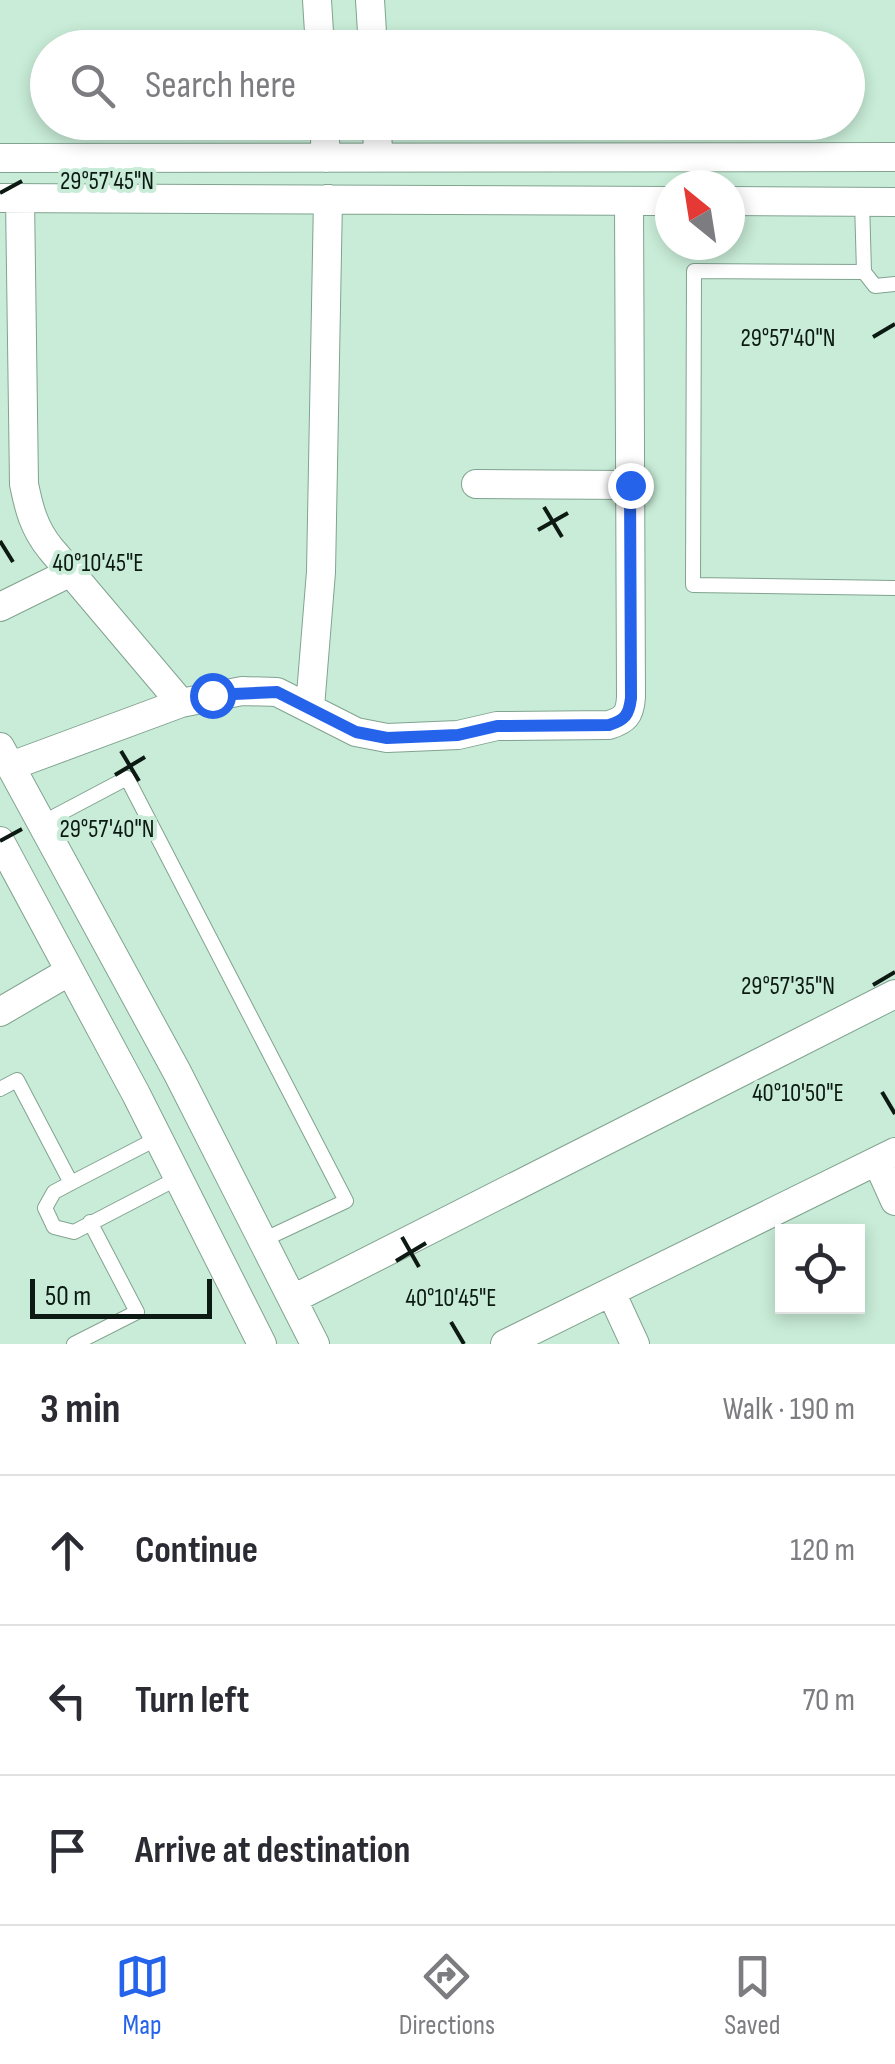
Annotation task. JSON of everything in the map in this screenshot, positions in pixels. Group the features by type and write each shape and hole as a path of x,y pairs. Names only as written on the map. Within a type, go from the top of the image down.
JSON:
{"street":[{"path":"318,0 319,30"},
{"path":"370,0 371,30"},
{"path":"325,140 326,158"},
{"path":"377,140 378,158"},
{"path":"0,158 895,157"},
{"path":"181,703 37,532 24,484 10,198 655,201"},
{"path":"310,707 322,572 328,199"},
{"path":"315,1344 178,1072 5,757 181,703 227,693 277,692 310,707 330,722 387,738 458,735 497,726 609,725 622,721 630,712 631,698 629,200"},
{"path":"745,201 895,202"},
{"path":"476,484 630,485"},
{"path":"0,608 70,572"},
{"path":"0,841 262,1344"},
{"path":"0,1012 70,971"},
{"path":"293,1299 895,994"},
{"path":"505,1344 886,1157 895,1201"},
{"path":"611,1292 635,1344"}],"lane":[{"path":"862,202 864,272 876,286 895,284"},
{"path":"864,272 694,271 692,586 895,588"},
{"path":"42,823 127,778 346,1202 262,1240"},
{"path":"0,1089 17,1080 71,1183"},
{"path":"158,1138 54,1192 45,1208 54,1227 74,1232 178,1178"},
{"path":"74,1344 137,1312 90,1222"}],"route":[{"path":"212,695 277,692 310,707 330,722 387,738 458,735 497,726 609,725 622,721 630,712 631,698 630,485"}]}
